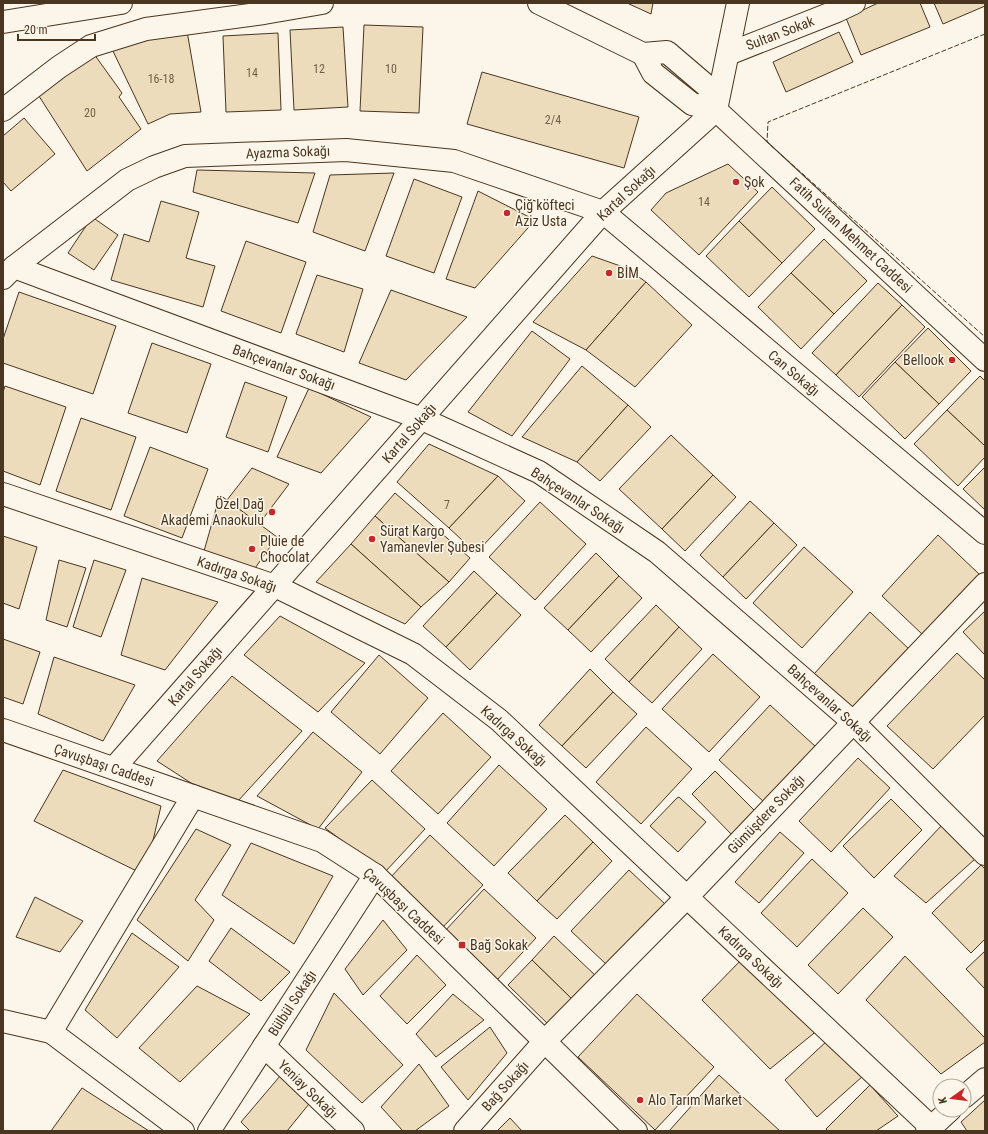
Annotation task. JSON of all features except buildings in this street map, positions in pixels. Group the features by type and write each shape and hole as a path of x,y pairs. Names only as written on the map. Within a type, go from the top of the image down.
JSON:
{"street":[{"path":"3,22 121,3"},
{"path":"3,110 59,67 90,46 146,29 264,13 322,3"},
{"name":"Fatih Sultan Mehmet Caddesi","path":"539,3 561,8 643,54 654,73 692,104 716,110 985,360"},
{"path":"716,110 738,3"},
{"name":"Sultan Sokak","path":"728,54 854,3"},
{"name":"Kartal Sokağı","path":"114,768 603,212 716,110"},
{"name":"Ayazma Sokağı","path":"8,273 127,180 154,167 185,156 346,150 454,161 603,212"},
{"name":"Can Sokağı","path":"603,212 985,533"},
{"name":"Bahçevanlar Sokağı","path":"8,273 422,419 539,472 657,552 853,722 985,854"},
{"name":"Kadırga Sokağı","path":"3,494 275,586 413,654 499,720 687,897 929,1129"},
{"name":"Gümüşdere Sokağı","path":"544,1042 687,897 985,584"},
{"name":"Çavuşbaşı Caddesi","path":"3,730 322,841 375,875 636,1131"},
{"path":"51,1032 193,796"},
{"name":"Bülbül Sokağı","path":"209,1131 375,875"},
{"path":"3,1021 51,1032 183,1131"},
{"name":"Bağ Sokağı","path":"465,1131 544,1042"},
{"name":"Yeniay Sokağı","path":"264,1046 353,1131"},
{"path":"972,1090 985,1079"},
{"path":"929,1129 941,1118"}],"fence":[{"path":"985,34 768,122 767,142 985,337"}],"place":[{"name":"Şok","path":"736,182"},
{"name":"Çiğ köfteci Aziz Usta","path":"507,213"},
{"name":"BİM","path":"609,273"},
{"name":"Bellook","path":"952,360"},
{"name":"Özel Dağ Akademi Anaokulu","path":"272,512"},
{"name":"Sürat Kargo Yamanevler Şubesi","path":"372,539"},
{"name":"Pluie de Chocolat","path":"252,549"},
{"name":"Bağ Sokak","path":"462,945"},
{"name":"Alo Tarım Market","path":"640,1100"}]}
